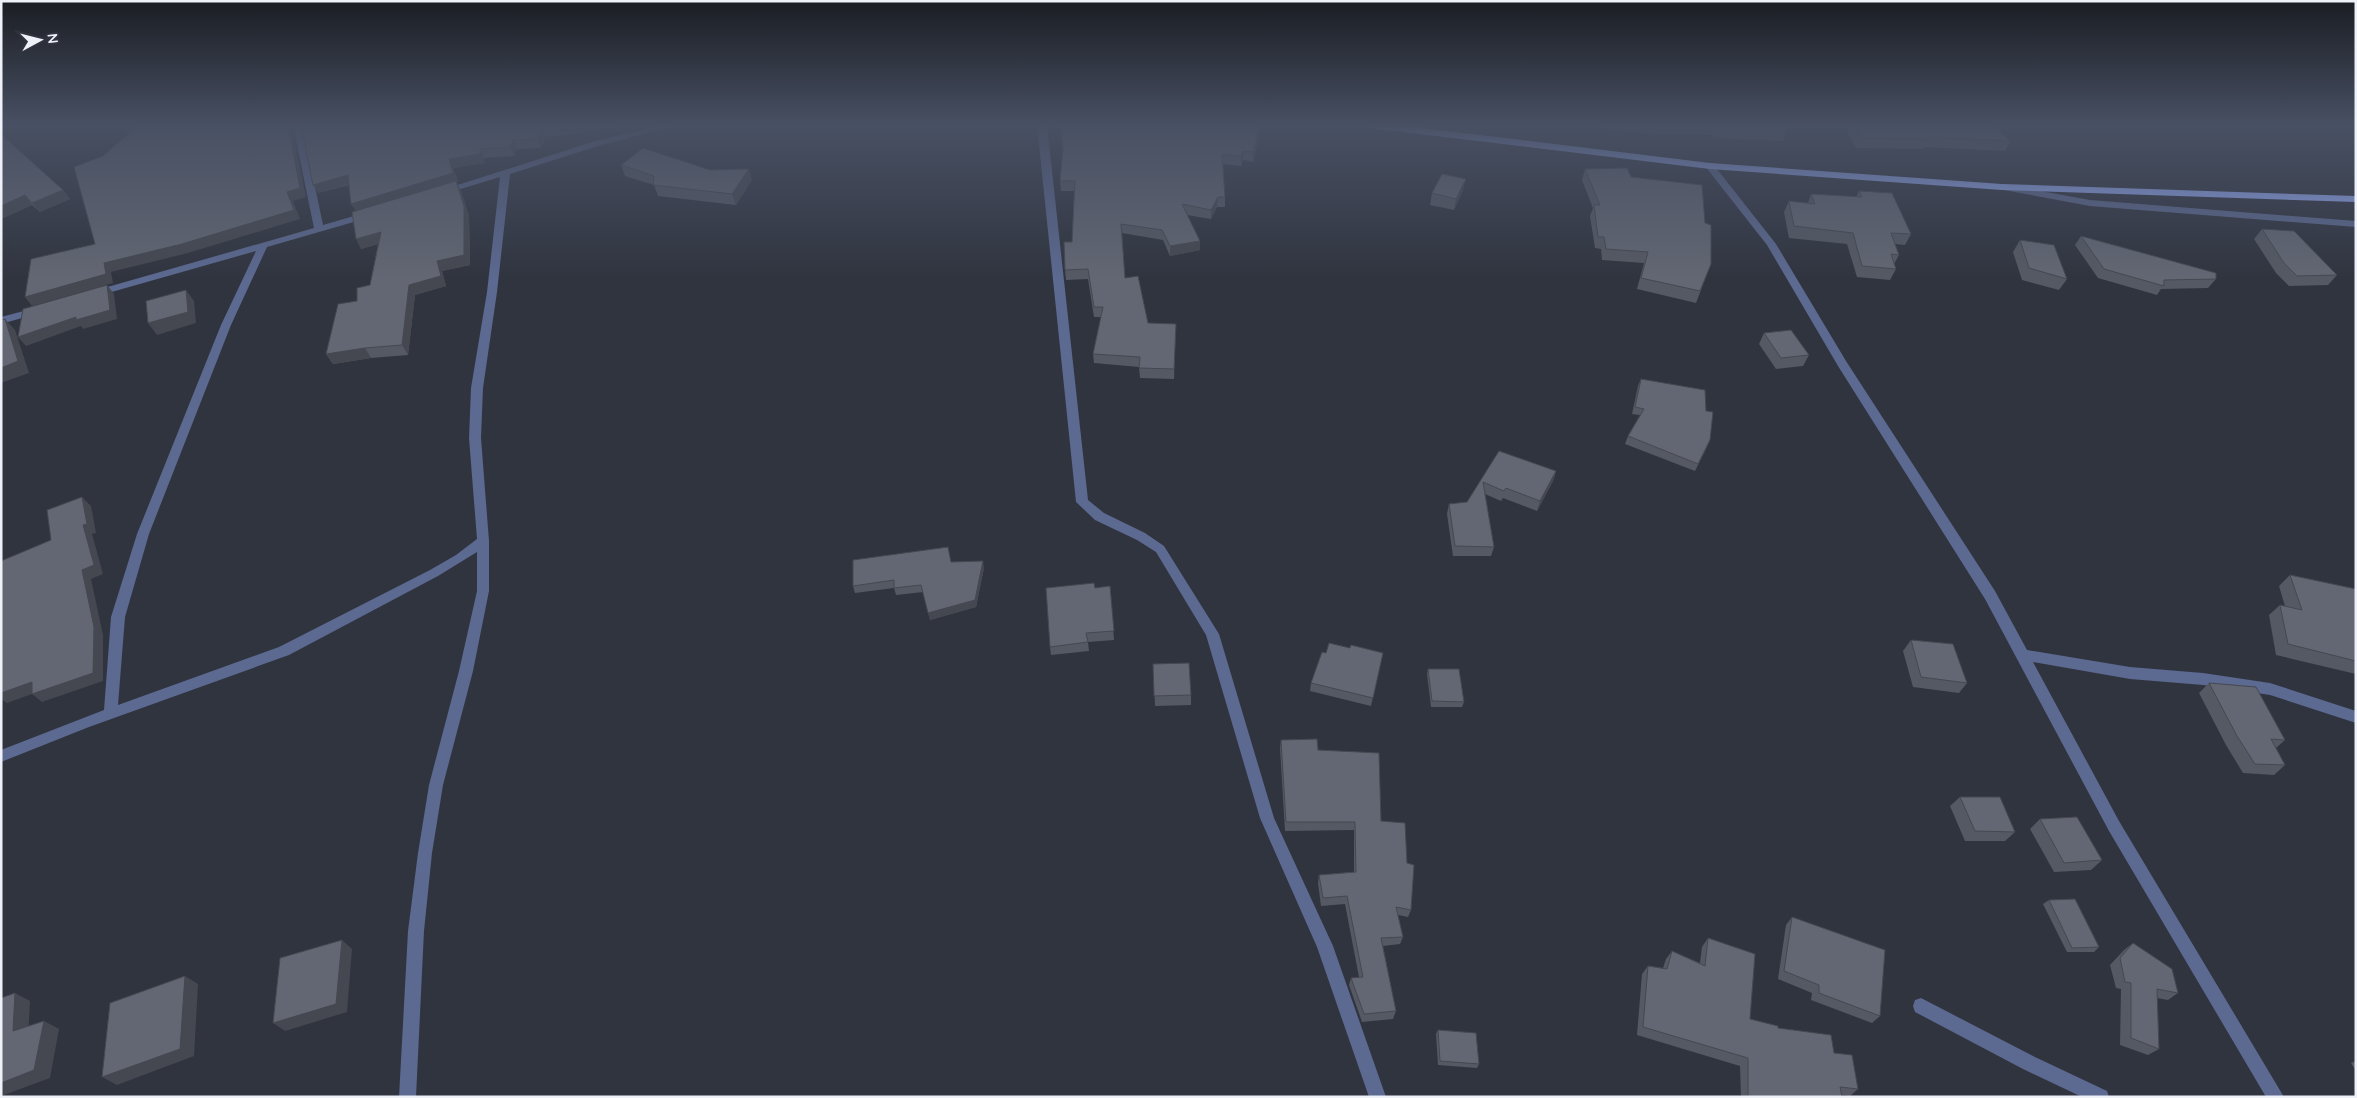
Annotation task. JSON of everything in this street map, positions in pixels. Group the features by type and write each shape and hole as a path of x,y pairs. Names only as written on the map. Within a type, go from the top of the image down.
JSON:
{"highway":[{"path":"1852,176 2002,187 2356,199"}],"street":[{"path":"308,176 319,229"},
{"path":"431,195 491,176"},
{"path":"406,1097 416,931 425,853 436,785 466,672 483,591 483,540 475,438 477,388 492,292 504,176"},
{"path":"1047,176 1082,502 1091,513 1148,539 1160,549 1212,634 1267,818 1325,946 1378,1097"},
{"path":"1718,176 1771,244 1847,371 1990,595 2114,826 2276,1097"},
{"path":"2002,187 2098,204 2356,224"},
{"path":"87,296 376,213"},
{"path":"110,713 118,618 143,534 226,325 263,246"},
{"path":"1,321 49,307"},
{"path":"1,756 110,713 284,651 434,573 460,558 483,540"},
{"path":"2021,655 2130,673 2203,679 2270,689 2356,716"},
{"path":"1921,1006 2029,1063 2101,1097"}],"building":[{"path":"1,176 48,176 63,190 32,203 25,195 1,206"},
{"path":"77,176 298,176 300,188 287,192 294,210 182,244 104,263 106,274 25,297 31,259 95,244"},
{"path":"311,176 344,176 313,185"},
{"path":"348,176 442,176 351,204"},
{"path":"654,176 744,176 732,194 653,185"},
{"path":"1060,176 1224,176 1225,197 1218,197 1211,210 1182,204 1200,241 1170,246 1162,230 1121,224 1125,278 1138,276 1148,323 1176,324 1174,369 1139,368 1140,357 1093,354 1103,307 1094,307 1088,269 1065,270 1064,242 1072,242 1075,181 1060,181"},
{"path":"1441,176 1466,179 1456,199 1432,193"},
{"path":"1588,176 1631,176 1702,185 1705,223 1711,225 1711,264 1700,291 1641,278 1648,252 1606,249 1604,237 1598,237 1594,205 1600,205"},
{"path":"456,181 464,206 464,255 437,261 441,276 409,285 402,345 326,354 338,304 357,301 357,288 370,285 381,232 356,239 352,212"},
{"path":"1859,191 1892,193 1911,234 1891,233 1899,255 1891,254 1896,269 1862,266 1853,233 1794,226 1789,201 1815,204 1811,194 1862,197"},
{"path":"2262,229 2294,231 2337,275 2297,276 2284,263"},
{"path":"2081,236 2216,273 2216,279 2164,280 2164,286 2104,269"},
{"path":"2020,240 2054,245 2067,279 2029,268"},
{"path":"107,285 110,310 76,320 76,317 18,337 23,309"},
{"path":"186,290 188,312 148,323 146,301"},
{"path":"5,319 18,361 1,368 1,320"},
{"path":"1791,330 1809,355 1781,358 1764,333"},
{"path":"1641,379 1705,390 1706,411 1713,412 1710,440 1698,464 1628,436 1644,409 1635,407"},
{"path":"1499,451 1556,471 1540,501 1506,488 1504,491 1483,482 1494,547 1455,546 1449,504 1467,502"},
{"path":"82,497 87,524 83,525 94,565 82,570 94,627 93,673 32,694 32,682 1,693 1,561 51,540 47,510"},
{"path":"948,547 951,562 983,561 975,600 928,613 921,585 894,588 894,580 853,586 853,560"},
{"path":"2290,575 2356,589 2356,661 2288,644 2280,605 2302,610"},
{"path":"1094,583 1095,588 1110,586 1114,631 1086,633 1088,642 1050,647 1046,588"},
{"path":"1911,640 1953,644 1967,683 1921,677"},
{"path":"1329,643 1350,648 1351,645 1383,653 1373,698 1311,683 1322,652 1326,653"},
{"path":"1189,663 1191,695 1154,696 1153,664"},
{"path":"1428,669 1459,669 1464,702 1432,701"},
{"path":"2209,683 2256,687 2285,740 2271,739 2285,765 2255,764 2237,736"},
{"path":"1317,739 1318,750 1379,753 1381,821 1405,823 1407,863 1414,865 1411,910 1396,907 1403,937 1381,938 1396,1011 1364,1014 1351,978 1363,977 1347,896 1323,898 1319,875 1356,872 1355,822 1286,822 1281,740"},
{"path":"1960,797 2000,797 2015,832 1975,831"},
{"path":"2077,817 2102,860 2064,863 2040,819"},
{"path":"2075,899 2099,947 2072,948 2049,900"},
{"path":"1792,917 1885,950 1880,1016 1819,993 1819,985 1784,971"},
{"path":"1708,938 1755,954 1750,1019 1778,1026 1778,1028 1831,1035 1834,1053 1852,1055 1858,1089 1840,1087 1842,1097 1748,1097 1748,1058 1643,1027 1648,966 1667,969 1672,951 1705,966"},
{"path":"342,940 336,1004 273,1023 280,958"},
{"path":"2133,943 2172,969 2178,993 2157,989 2159,1049 2131,1038 2131,983 2125,982 2120,958"},
{"path":"185,976 180,1049 102,1077 110,1003"},
{"path":"15,993 13,1031 44,1021 34,1070 1,1083 1,998"},
{"path":"1438,1030 1476,1033 1479,1064 1440,1061"}]}
